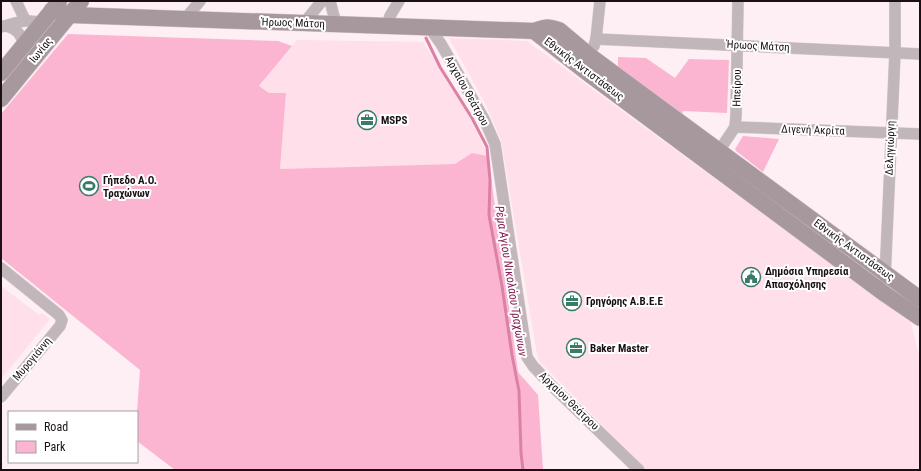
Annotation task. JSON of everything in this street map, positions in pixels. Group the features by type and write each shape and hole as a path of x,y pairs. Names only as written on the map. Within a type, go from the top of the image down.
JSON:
{"street":[{"path":"16,1 25,20"},
{"name":"Ιωνίας","path":"1,99 81,1"},
{"path":"185,19 200,1"},
{"path":"304,23 322,1"},
{"path":"330,1 336,24"},
{"path":"387,26 390,16 399,1"},
{"path":"585,71 596,39 600,1"},
{"name":"Ηπείρου","path":"735,127 738,1"},
{"name":"Δεληγιώργη","path":"885,294 895,53 895,1"},
{"name":"Ιωνίας","path":"1,73 56,6"},
{"name":"Ήρωος Μάτση","path":"56,6 70,15 534,31"},
{"path":"3,27 25,20 42,23"},
{"path":"3,27 15,28 20,33 24,45"},
{"name":"Εθνικής Αντιστάσεως","path":"534,31 548,27 559,30 590,56 920,299"},
{"name":"Αρχαίου Θεάτρου","path":"429,28 441,44 480,112 494,144 527,357 551,385 639,470"},
{"name":"Εθνικής Αντιστάσεως","path":"534,31 585,71 885,294 920,318"},
{"name":"Ήρωος Μάτση","path":"596,39 920,54"},
{"path":"719,151 735,127"},
{"name":"Διγενή Ακρίτα","path":"735,127 920,134"},
{"name":"Μυρογιάννη","path":"1,268 58,315 62,320 60,326 1,397"}],"shaded area":[{"path":"449,38 527,41 911,323 920,359 920,470 647,470 538,360 501,140 486,105"},
{"path":"297,40 423,42 469,116 488,156 472,153 456,164 280,169 286,93 269,93 259,87"},
{"path":"1,286 39,315 42,313 50,319 1,379"}],"green space":[{"path":"68,34 278,41 292,46 259,86 269,93 286,93 280,169 455,164 472,153 488,156 518,372 538,395 543,470 175,470 138,442 137,411 140,370 1,258 1,114"},
{"path":"618,57 646,58 675,78 689,59 729,60 727,113 683,111 682,115 618,68"},
{"path":"743,136 779,139 763,172 736,151 735,149"}],"waterway":[{"name":"Ρέμα Αγίου Νικολάου Τραχώνων","path":"426,38 440,67 472,118 487,147 490,180 489,215 519,391 523,470"}],"place":[{"name":"MSPS","path":"367,120"},
{"name":"Γήπεδο Α.Ο. Τραχώνων","path":"89,186"},
{"name":"Δημόσια Υπηρεσία Απασχόλησης","path":"751,277"},
{"name":"Γρηγόρης Α.Β.Ε.Ε","path":"572,301"},
{"name":"Baker Master","path":"576,348"}]}
